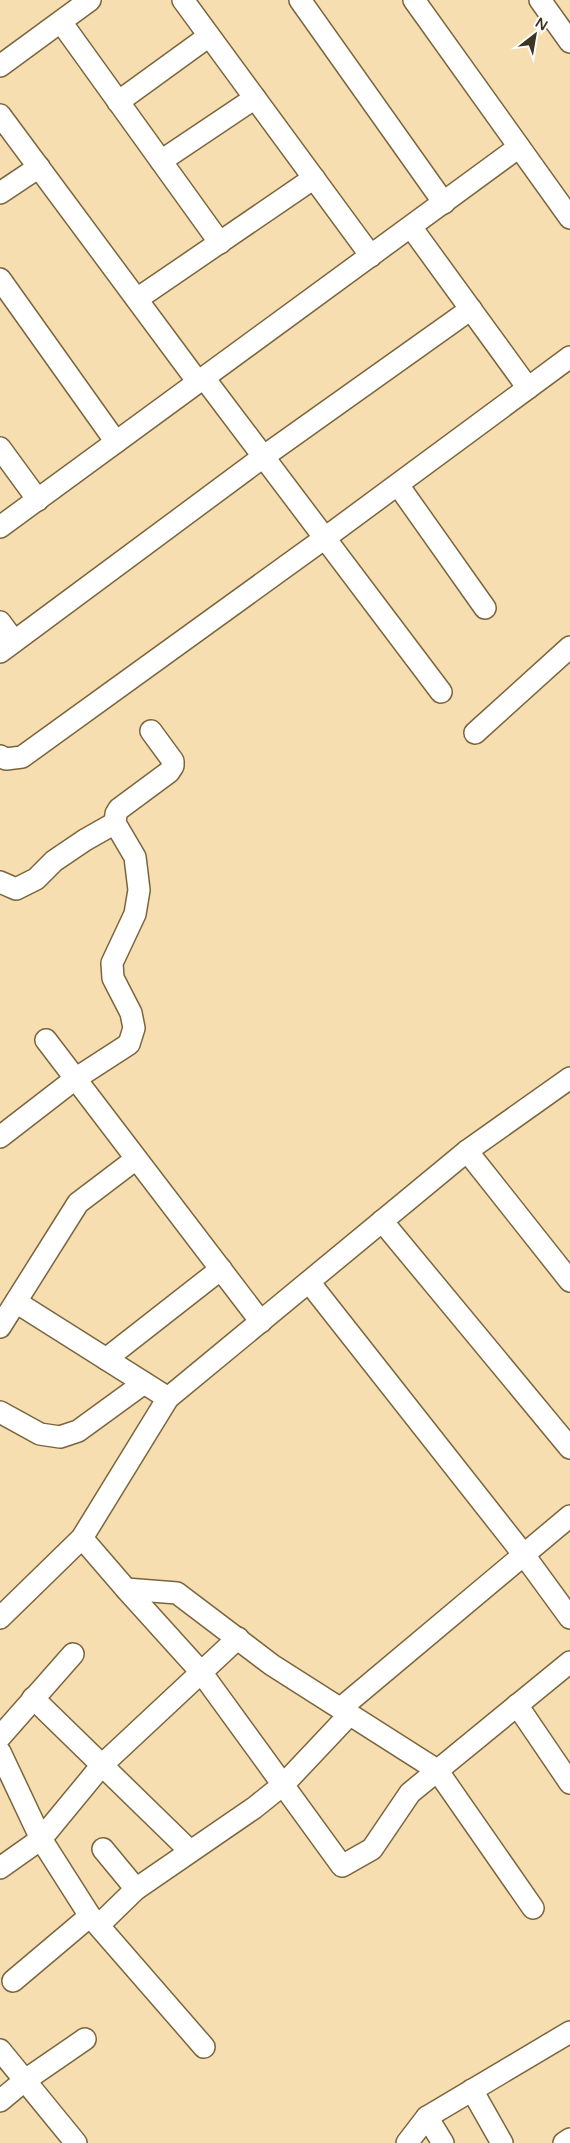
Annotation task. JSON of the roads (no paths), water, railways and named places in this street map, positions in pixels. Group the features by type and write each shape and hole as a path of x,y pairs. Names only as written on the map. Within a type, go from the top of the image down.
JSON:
{"street":[{"path":"0,66 90,0"},
{"path":"183,0 370,256"},
{"path":"300,0 444,203"},
{"path":"414,0 570,218"},
{"path":"540,0 570,42"},
{"path":"61,22 220,243"},
{"path":"118,102 209,36"},
{"path":"161,161 255,98"},
{"path":"0,115 137,300 263,457 442,692"},
{"path":"0,527 519,148"},
{"path":"0,193 39,168"},
{"path":"137,300 314,178"},
{"path":"411,227 528,388"},
{"path":"0,278 116,442"},
{"path":"0,622 7,647 263,457 471,309"},
{"path":"2,760 22,757 398,485 570,357"},
{"path":"0,448 38,500"},
{"path":"398,485 485,608"},
{"path":"475,732 570,646"},
{"path":"0,882 16,889 36,879 54,861 115,822 120,809 169,772 173,766 173,761 151,731"},
{"path":"0,1137 76,1079 129,1044 134,1028 131,1013 113,978 112,963 135,914 139,890 135,857 115,822"},
{"path":"46,1040 261,1322"},
{"path":"4,1607 82,1538 168,1398 467,1151 570,1078"},
{"path":"467,1151 570,1281"},
{"path":"0,1327 78,1203 136,1158"},
{"path":"382,1221 570,1448"},
{"path":"106,1359 221,1269"},
{"path":"309,1282 524,1555 570,1618"},
{"path":"16,1302 168,1398"},
{"path":"0,1412 40,1434 60,1437 78,1431 144,1383"},
{"path":"13,1980 189,1850 254,1808 284,1784 346,1711 570,1516"},
{"path":"82,1538 201,1672 342,1866 372,1848 410,1793 570,1662"},
{"path":"126,1589 177,1593 272,1665 437,1770 533,1908"},
{"path":"0,1868 41,1840 102,1765 238,1638"},
{"path":"3,1726 34,1698 73,1654"},
{"path":"34,1698 189,1850"},
{"path":"517,1705 570,1783"},
{"path":"0,1752 41,1840 94,1920 204,2047"},
{"path":"103,1849 136,1889"},
{"path":"408,2143 427,2117 570,2032"},
{"path":"0,2101 24,2081 85,2039"},
{"path":"0,2050 76,2143"},
{"path":"472,2090 502,2143"},
{"path":"427,2117 443,2143"},
{"path":"564,2143 570,2139"}]}
